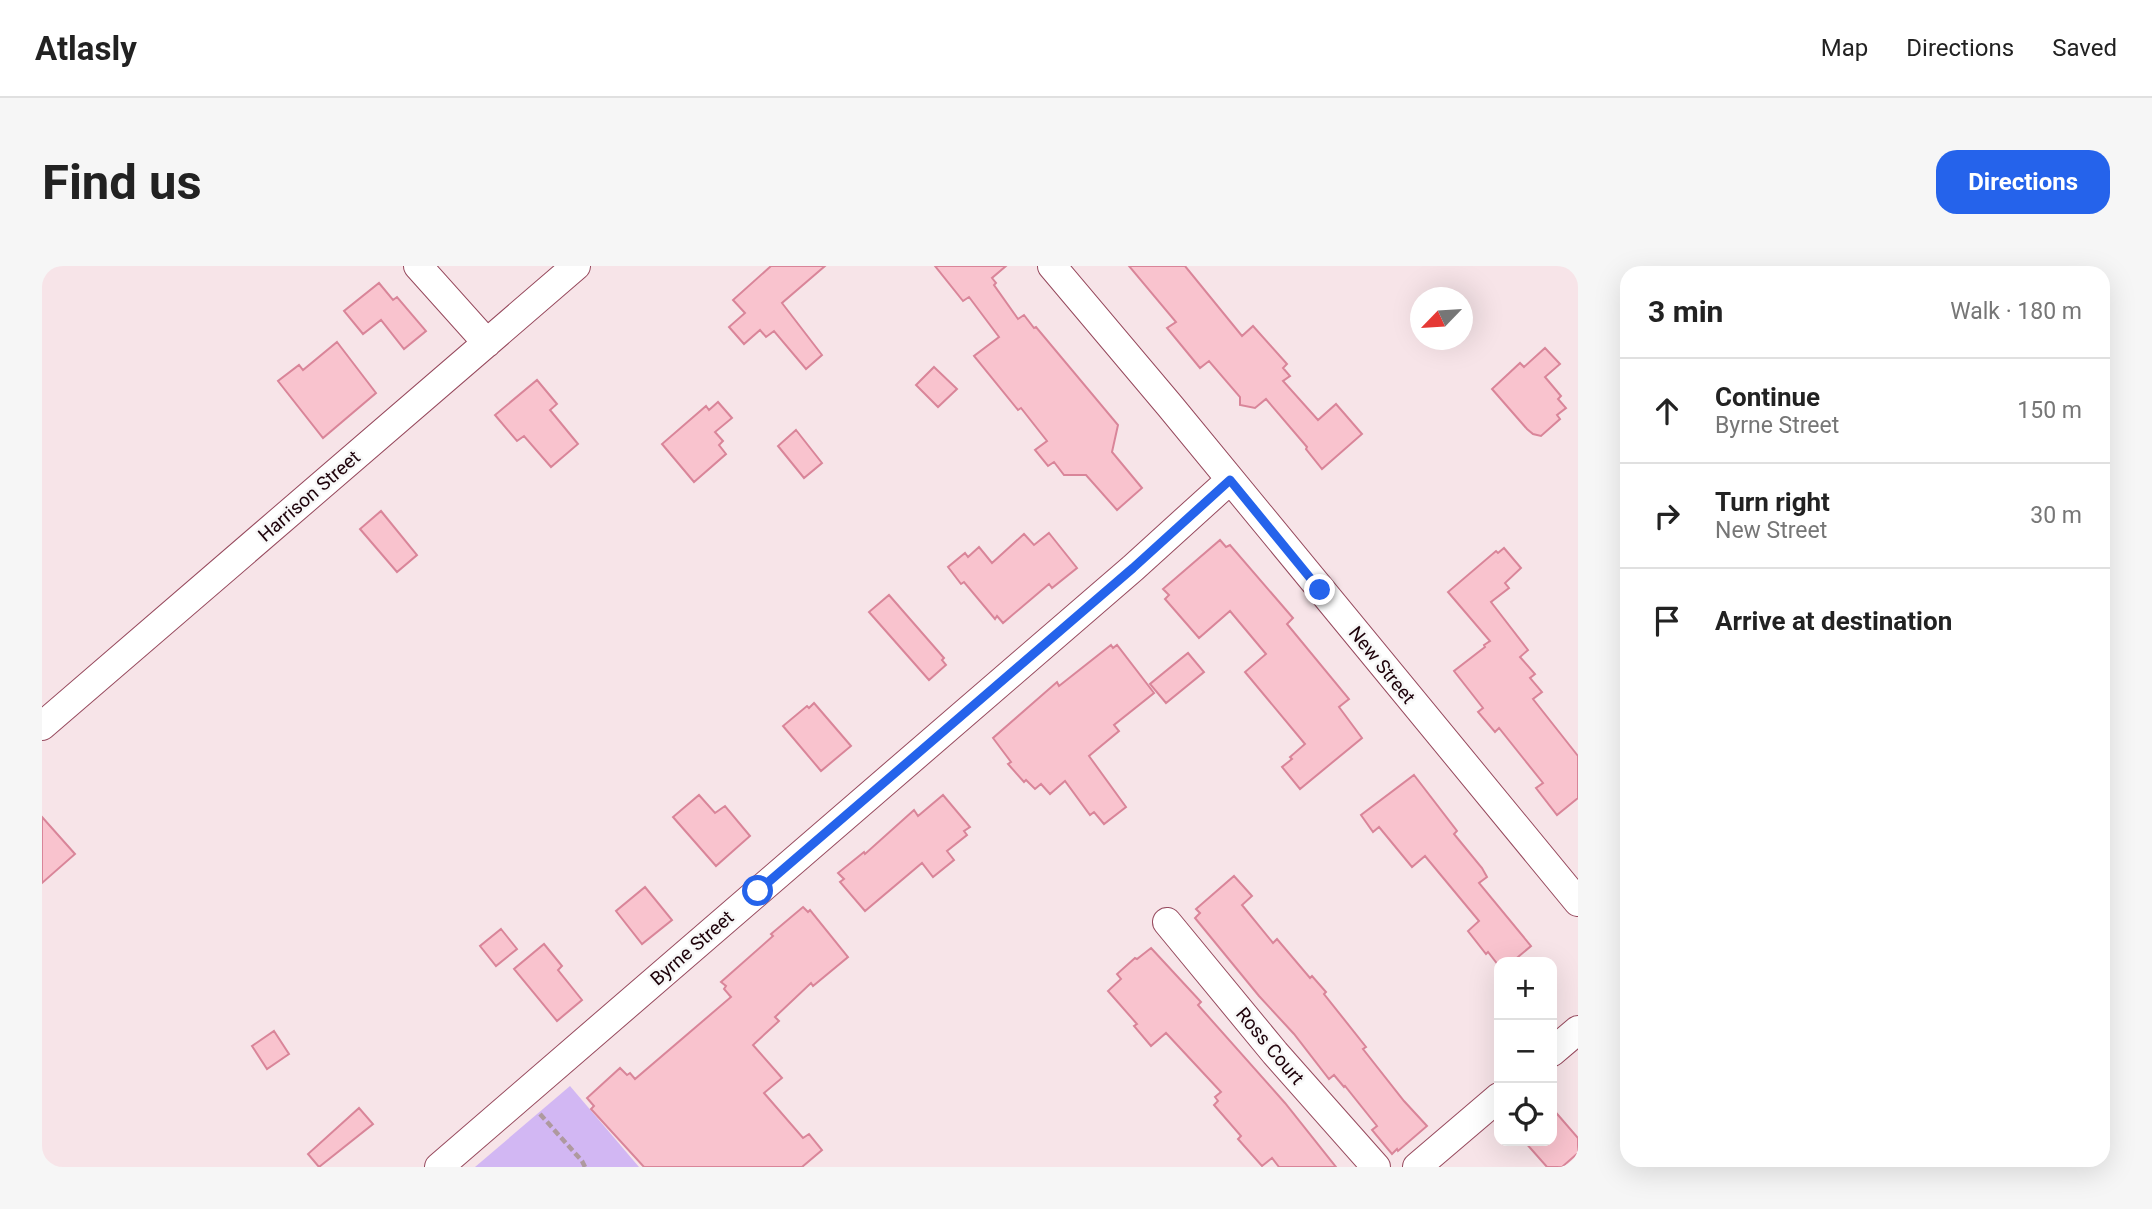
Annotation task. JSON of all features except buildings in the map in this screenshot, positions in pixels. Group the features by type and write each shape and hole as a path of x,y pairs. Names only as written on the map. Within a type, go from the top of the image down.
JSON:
{"street":[{"path":"418,266 487,343"},
{"name":"Harrison Street","path":"42,726 576,266"},
{"name":"New Street","path":"1052,266 1578,902"},
{"name":"Byrne Street","path":"439,1167 1122,577 1230,480"},
{"name":"Ross Court","path":"1167,922 1275,1053 1376,1167"},
{"path":"1557,1048 1578,1030"},
{"path":"1417,1167 1494,1101"}],"path":[{"path":"523,1094 582,1161 584,1167"}],"shaded area":[{"path":"570,1086 639,1167 475,1167"}],"route":[{"path":"758,891 1133,568 1230,480 1320,590"}]}
